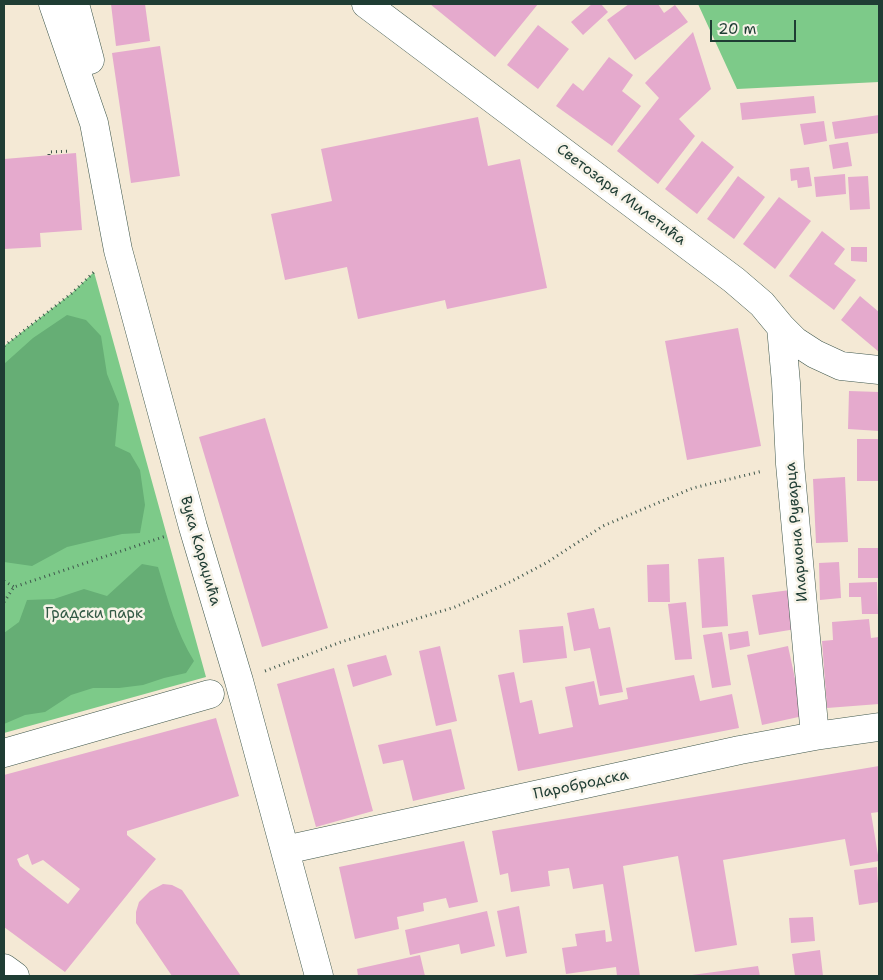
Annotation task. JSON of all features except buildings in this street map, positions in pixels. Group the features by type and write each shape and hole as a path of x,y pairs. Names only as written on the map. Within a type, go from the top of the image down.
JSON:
{"street":[{"name":"Вука Караџића","path":"52,4 94,123 118,250 193,526 239,681 319,976"},
{"name":"Вука Караџића","path":"75,4 96,81 94,123"},
{"name":"Светозара Милетића","path":"366,4 734,280 762,304 794,341 815,354 841,366 879,370"},
{"name":"Илариона Руварца","path":"781,327 790,464 815,736"},
{"path":"4,754 210,694"},
{"name":"Паробродска","path":"285,850 740,750 815,736 879,727"},
{"path":"4,968 15,976"}],"path":[{"path":"49,155 49,152 75,150"},
{"path":"4,346 72,293 118,250"},
{"path":"239,681 341,642 454,606 510,582 546,563 603,526 693,488 790,464"},
{"path":"4,602 14,587 193,526"},
{"path":"4,581 14,587"}],"green space":[{"path":"698,4 879,4 879,82 737,89"},
{"name":"Градски парк","path":"94,272 206,677 4,733 4,346 72,293"},
{"path":"67,315 86,320 101,336 107,374 119,404 115,446 130,453 140,470 145,505 140,533 122,534 67,547 32,566 4,562 4,364 33,338"},
{"path":"142,564 158,567 177,627 194,661 186,673 143,685 119,688 93,688 71,695 45,712 25,715 4,724 4,633 19,622 27,600 54,599 84,589 107,596"}]}
